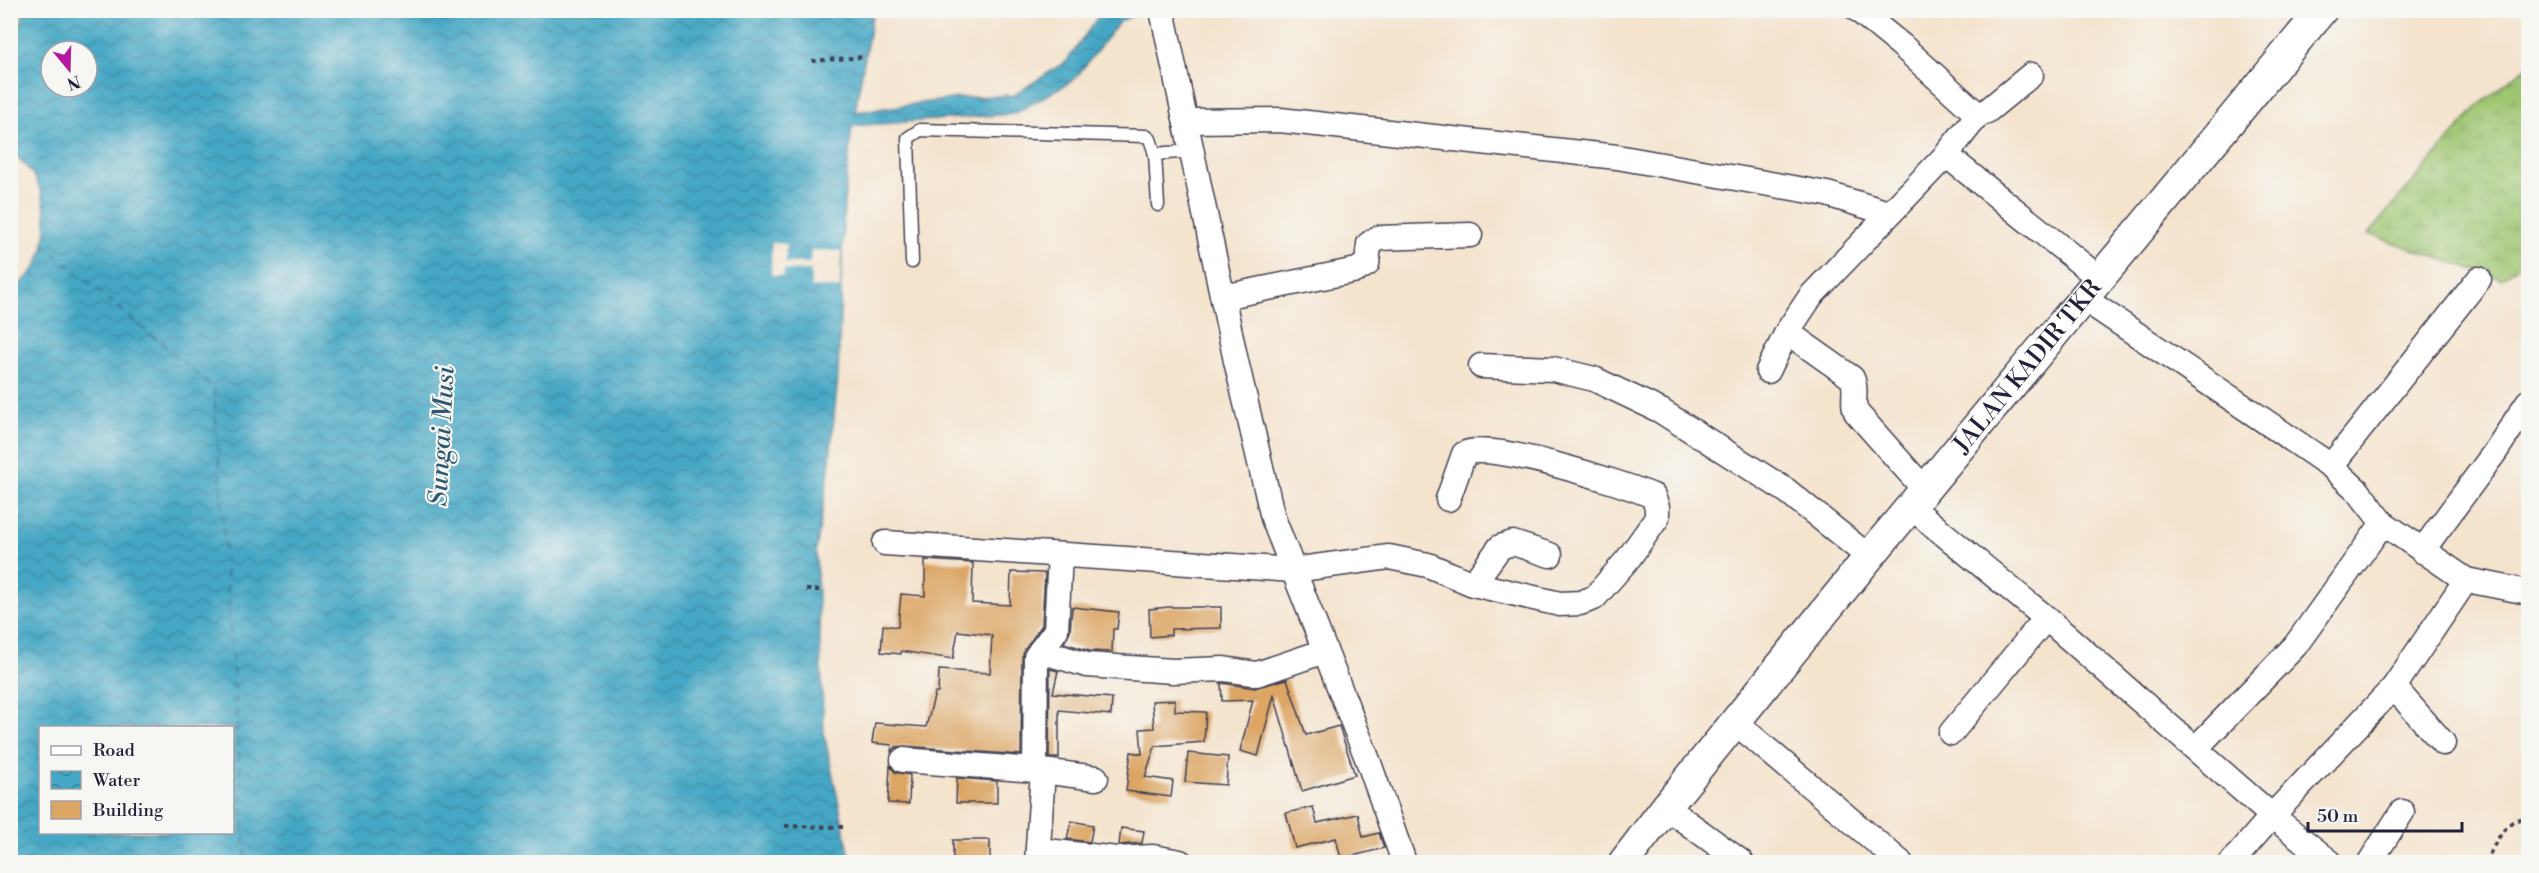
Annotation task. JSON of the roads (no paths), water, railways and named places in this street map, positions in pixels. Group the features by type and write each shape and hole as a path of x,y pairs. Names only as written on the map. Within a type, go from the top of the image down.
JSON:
{"street":[{"path":"1858,10 1978,115"},
{"name":"JALAN KADIR TKR","path":"1624,862 1869,557 2322,10"},
{"path":"1162,12 1273,518 1369,763 1404,862"},
{"path":"1768,371 1787,332 1811,296 1946,155 1978,115 1987,111 2031,75"},
{"path":"1186,121 1280,120 1617,157 1827,194 1888,213"},
{"path":"1946,155 2091,288 2331,466 2358,491 2383,524 2466,580 2529,592"},
{"path":"1223,297 1357,270 1367,264 1369,244 1378,238 1470,235"},
{"path":"2331,466 2479,279"},
{"path":"1787,332 1852,378 1856,387 1852,404 1856,412 1918,499 2046,618 2271,816 2330,862"},
{"path":"1481,366 1553,369 1594,379 1662,411 1787,490 1869,557"},
{"path":"2422,552 2529,402"},
{"path":"885,543 1293,570 1389,557 1428,565 1473,584 1560,604 1580,603 1594,598 1628,559 1657,518 1657,507 1653,496 1636,489 1545,461 1476,450 1464,454 1448,499"},
{"path":"2196,748 2295,646 2383,524"},
{"path":"1473,584 1500,547 1506,543 1513,543 1550,555"},
{"path":"1060,555 1056,630 1036,657 1039,770 1037,856 1117,859 1153,857 1180,862"},
{"path":"2232,862 2271,816 2394,687 2466,580"},
{"path":"1951,733 2046,618"},
{"path":"1040,651 1087,665 1173,671 1224,669 1257,674 1325,651"},
{"path":"2394,687 2443,743"},
{"path":"1736,723 1900,862"},
{"path":"903,760 1039,770 1095,778"},
{"path":"1666,807 1741,862"},
{"path":"2370,862 2402,812"}],"lane":[{"path":"912,262 908,138 920,130 1146,136 1150,139 1155,154 1158,205"},
{"path":"1155,154 1179,152 1191,148"}],"water":[{"name":"Sungai Musi","path":"25,11 873,11 855,112 959,98 1014,95 1067,61 1102,11 1143,11 1119,22 1074,80 1014,114 852,126 844,203 838,377 829,469 816,551 824,733 851,862 11,862 10,291 32,272 38,262 46,225 40,188 30,171 11,150 11,61"}]}
